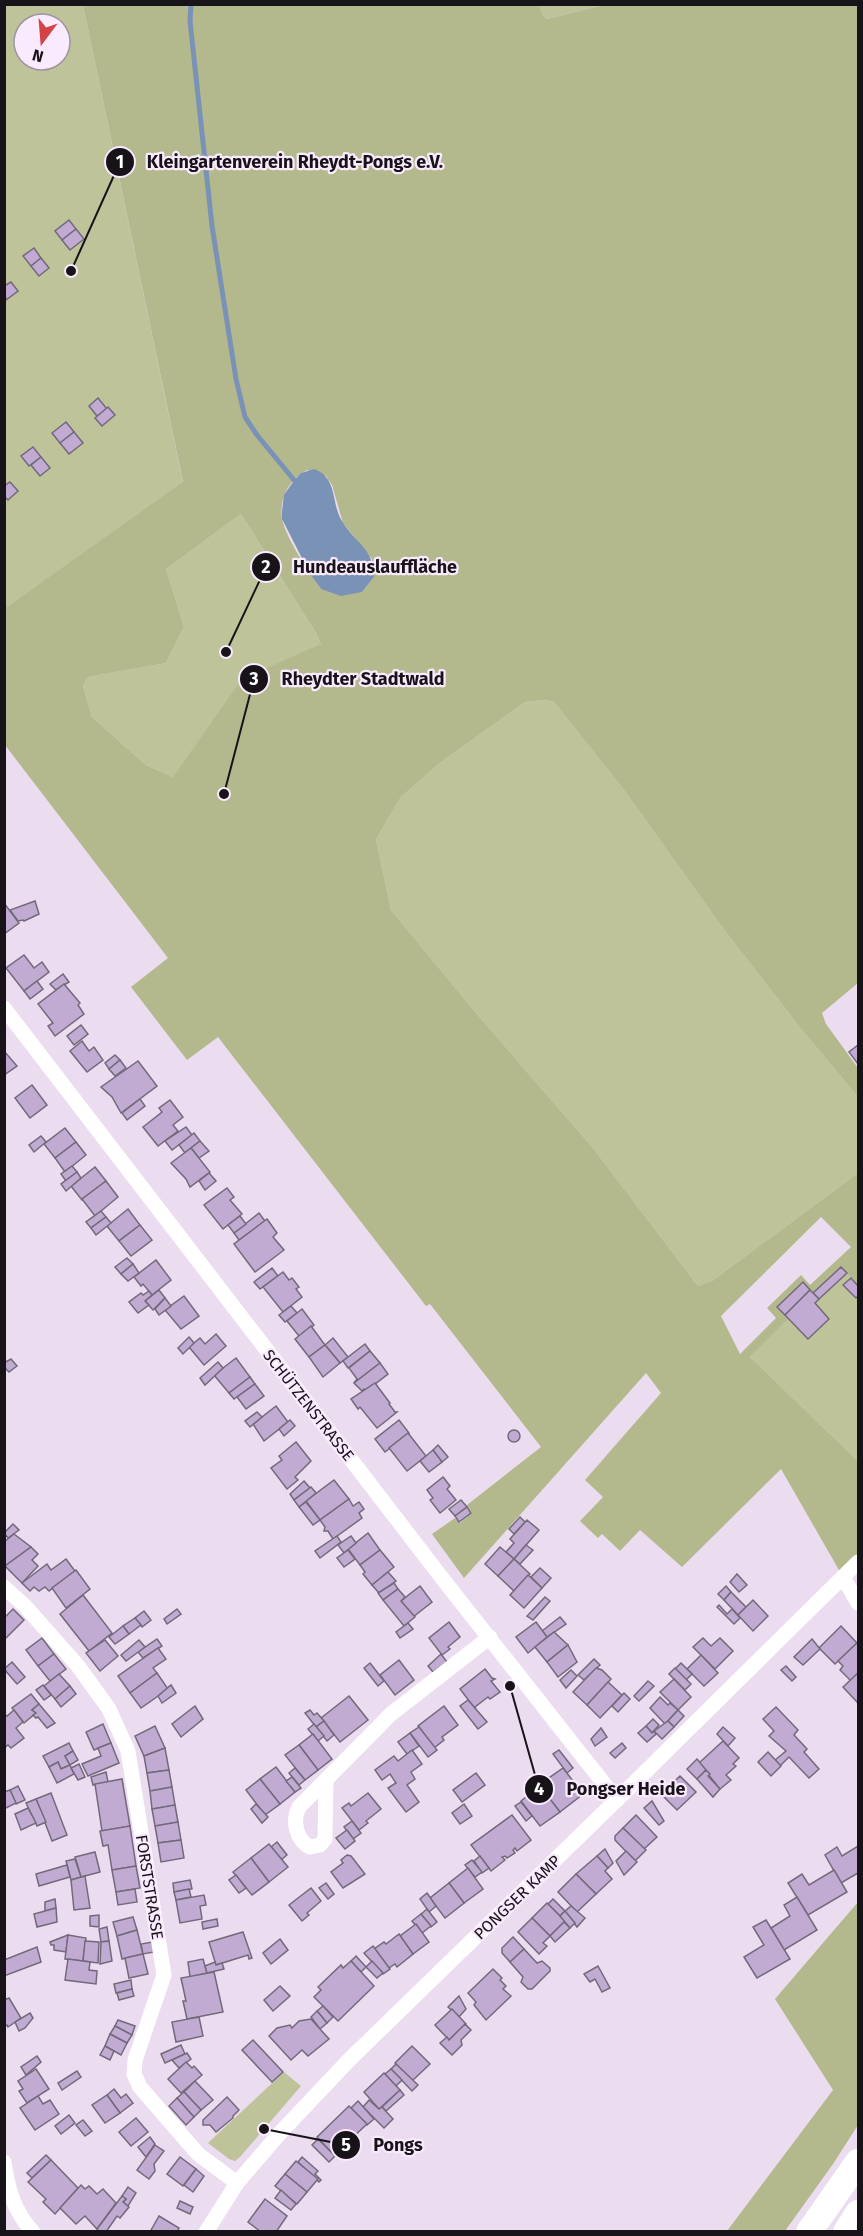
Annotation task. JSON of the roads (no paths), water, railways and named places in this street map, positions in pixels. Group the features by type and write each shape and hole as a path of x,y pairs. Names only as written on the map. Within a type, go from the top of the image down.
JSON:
{"highway":[{"path":"809,2232 858,2162"},
{"path":"846,2232 858,2213"}],"street":[{"name":"SCHÜTZENSTRASSE","path":"4,1008 442,1578 617,1800"},
{"name":"PONGSER KAMP","path":"206,2232 237,2183 279,2134 350,2059 858,1562"},
{"path":"843,1577 858,1603"},
{"name":"FORSTSTRASSE","path":"4,1587 25,1606 78,1666 109,1709 128,1751 164,1975 135,2060 134,2074 140,2087 198,2154 237,2183"},
{"path":"326,1780 405,1702 490,1637"},
{"path":"4,2162 6,2190 14,2206 33,2232"}],"water":[{"path":"314,469 322,473 331,484 342,521 371,559 374,577 362,592 341,596 321,589 310,574 282,519 284,495 301,473"}],"waterway":[{"path":"191,4 190,21 212,226 236,379 245,417 294,480"}],"place":[{"name":"Kleingartenverein Rheydt-Pongs e.V.","path":"71,271"},
{"name":"Hundeauslauffläche","path":"226,652"},
{"name":"Rheydter Stadtwald","path":"224,794"},
{"name":"Pongser Heide","path":"510,1686"},
{"name":"Pongs","path":"264,2129"}]}
